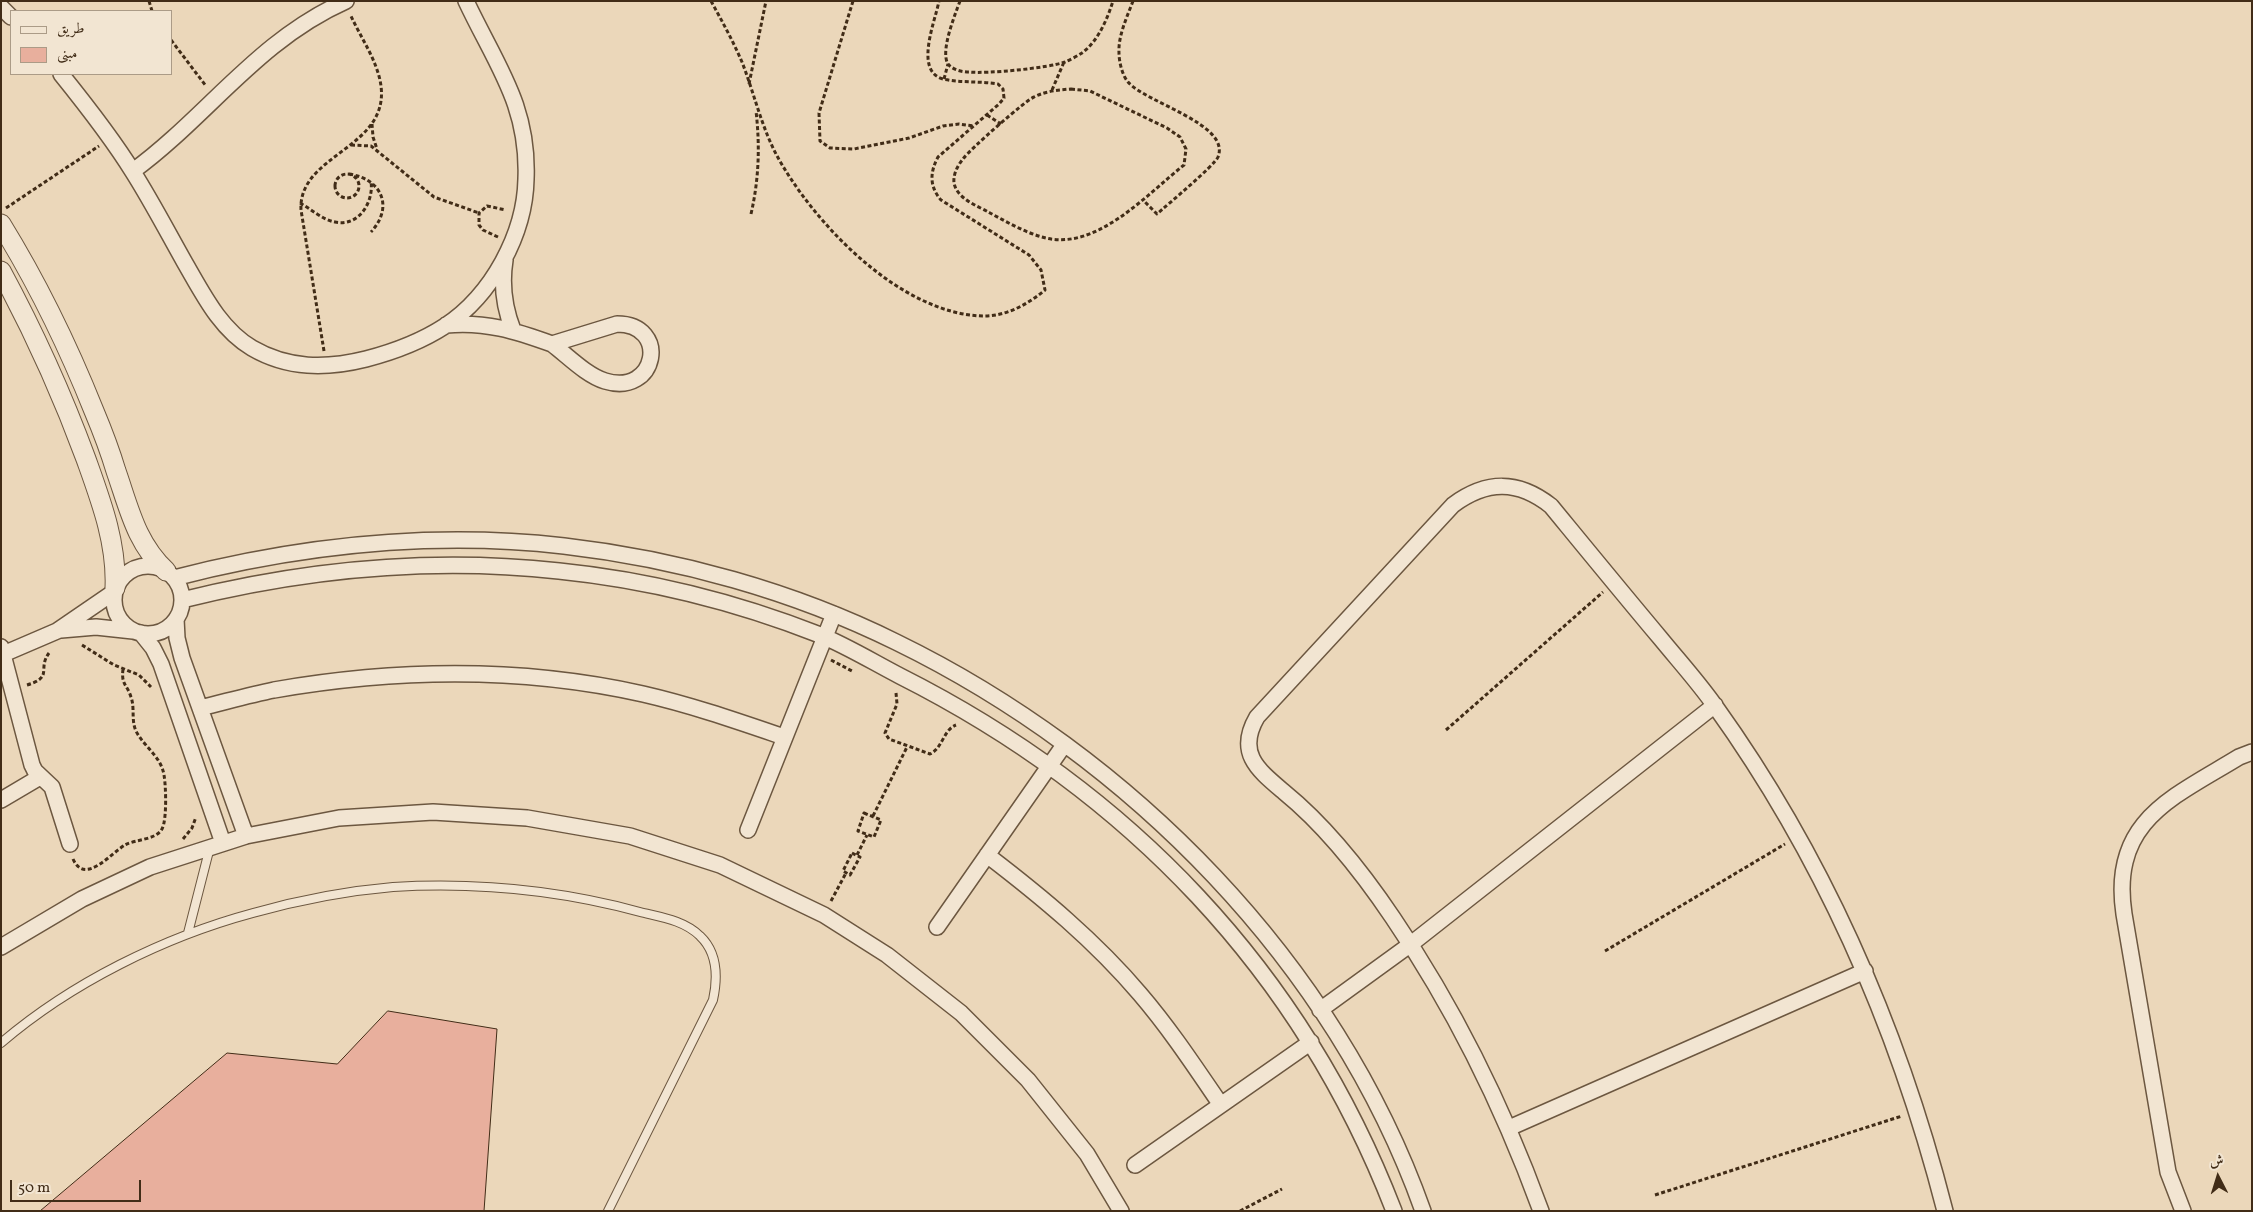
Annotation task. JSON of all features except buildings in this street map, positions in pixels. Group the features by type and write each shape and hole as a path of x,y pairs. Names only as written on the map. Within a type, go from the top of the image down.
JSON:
{"street":[{"path":"61,75 133,171 212,309 229,330 250,347 275,359 301,366 327,366 383,354 416,342 446,325 469,305 489,282 508,250 521,214 526,182 526,157 520,116 509,85 466,1"},
{"path":"133,171 176,138 260,56 286,36 345,2"},
{"path":"1,7 10,16"},
{"path":"1,224 64,338 100,426 135,529 148,552 170,574 180,588 182,600 176,619 179,648 246,836"},
{"path":"508,250 503,286 504,302 513,330"},
{"path":"1,271 56,383 93,480 112,543 115,562 114,604 117,616 124,625 138,633 153,648 161,664 216,845"},
{"path":"446,325 487,324 513,330 552,344 596,377 616,383 637,380 650,364 651,355 646,336 638,328 627,324 606,327 552,344"},
{"path":"1541,1211 1509,1128 1464,1036 1411,944 1368,882 1335,842 1294,800 1255,765 1249,747 1251,728 1257,717 1453,505 1465,496 1480,489 1510,486 1525,490 1551,506 1714,705 1771,792 1829,895 1865,971 1902,1064 1946,1211"},
{"path":"70,844 55,794 47,781 40,777 32,765 2,652 57,631 115,590 124,576 136,568 152,566 170,574 338,545 450,539 506,541 618,554 672,564 727,578 834,614 895,641 954,672 1010,706 1123,790 1198,859 1254,921 1320,1010 1354,1064 1384,1120 1412,1178 1423,1211"},
{"path":"182,600 288,577 342,570 433,565 506,566 596,576 668,588 729,604 824,637 940,696 996,729 1050,765 1142,839 1204,901 1261,969 1311,1042 1340,1092 1366,1143 1394,1211"},
{"path":"748,830 834,614"},
{"path":"57,631 96,627 155,634 167,628 176,619"},
{"path":"200,708 273,691 346,680 420,674 495,675 569,682 642,694 714,713 784,737"},
{"path":"1320,1010 1411,944 1714,705"},
{"path":"938,927 1064,745"},
{"path":"2183,1211 2168,1172 2124,914 2121,881 2129,848 2136,833 2152,814 2171,798 2252,752"},
{"path":"1,800 40,777"},
{"path":"1,947 82,899 150,867 246,836 338,818 433,812 527,818 630,836 720,865 824,915 887,955 962,1013 1028,1080 1087,1154 1121,1211"},
{"path":"988,855 1042,897 1093,943 1134,986 1183,1048 1221,1105"},
{"path":"1509,1128 1865,971"},
{"path":"1135,1165 1311,1042"}],"lane":[{"path":"188,933 216,845"},
{"path":"1,1043 65,996 124,963 188,933 254,912 322,896 392,888 463,885 534,890 604,902 688,926 706,944 716,967 717,984 713,1000 608,1211"}],"path":[{"path":"710,1 732,39 756,105 777,154 795,186 823,222 862,260 884,278 934,305 961,314 985,316 1009,312 1031,302 1045,290 1041,270 1030,255 941,200 934,192 931,179 932,168 938,157 1004,98 1002,89 998,84 944,79 936,76 930,69 927,60 939,1"},
{"path":"749,84 766,1"},
{"path":"853,1 819,113 820,141 830,148 854,148 910,138 943,126 960,124 974,126"},
{"path":"944,79 948,64 946,54 947,41 960,1"},
{"path":"948,64 955,70 971,72 1043,66 1064,62 1082,53 1094,41 1102,28 1113,1"},
{"path":"1132,1 1121,36 1119,52 1126,80 1137,91 1152,100 1205,126 1216,137 1219,148 1218,158 1209,168 1156,214 1142,199"},
{"path":"345,2 380,77 381,97 372,124 377,150"},
{"path":"172,41 216,98"},
{"path":"1052,90 1064,62"},
{"path":"1052,90 1090,91 1167,128 1180,137 1186,150 1184,165 1142,199 1115,221 1094,233 1070,240 1043,238 1010,224 961,197 954,184 955,172 963,158 1032,97 1052,90"},
{"path":"751,214 758,171 759,149 756,105"},
{"path":"987,115 1001,125"},
{"path":"327,366 300,203 308,180 350,146 372,124"},
{"path":"1,211 110,139"},
{"path":"350,146 364,144 377,150 417,186 434,197 479,213"},
{"path":"349,174 355,177 359,184 358,190 355,196 348,199 341,197 336,192 334,186 337,179 342,175 349,174 361,176 379,190 383,207 379,224 371,232"},
{"path":"300,203 329,220 348,222 360,215 369,204 371,182"},
{"path":"508,250 482,230 479,225 479,213 487,206 493,206 521,214"},
{"path":"1446,730 1614,583"},
{"path":"80,644 145,680 154,692"},
{"path":"12,689 40,680 43,676 46,657 52,649"},
{"path":"817,654 858,673"},
{"path":"70,844 76,865 89,870 97,867 126,845 158,834 164,826 164,776 161,764 136,730 133,722 132,699 122,680 123,669"},
{"path":"890,689 897,695 898,700 884,733 889,739 927,754 933,753 949,729 952,726 961,725"},
{"path":"874,816 907,747"},
{"path":"864,813 874,816 881,821 874,837 858,832 864,813"},
{"path":"178,858 174,851 175,844 189,834 196,815"},
{"path":"857,855 867,835"},
{"path":"1605,951 1797,836"},
{"path":"846,873 843,870 852,854 857,855"},
{"path":"846,873 851,874 860,858 857,855"},
{"path":"824,915 846,873"},
{"path":"1655,1195 1917,1111"},
{"path":"1240,1211 1282,1189"}]}
